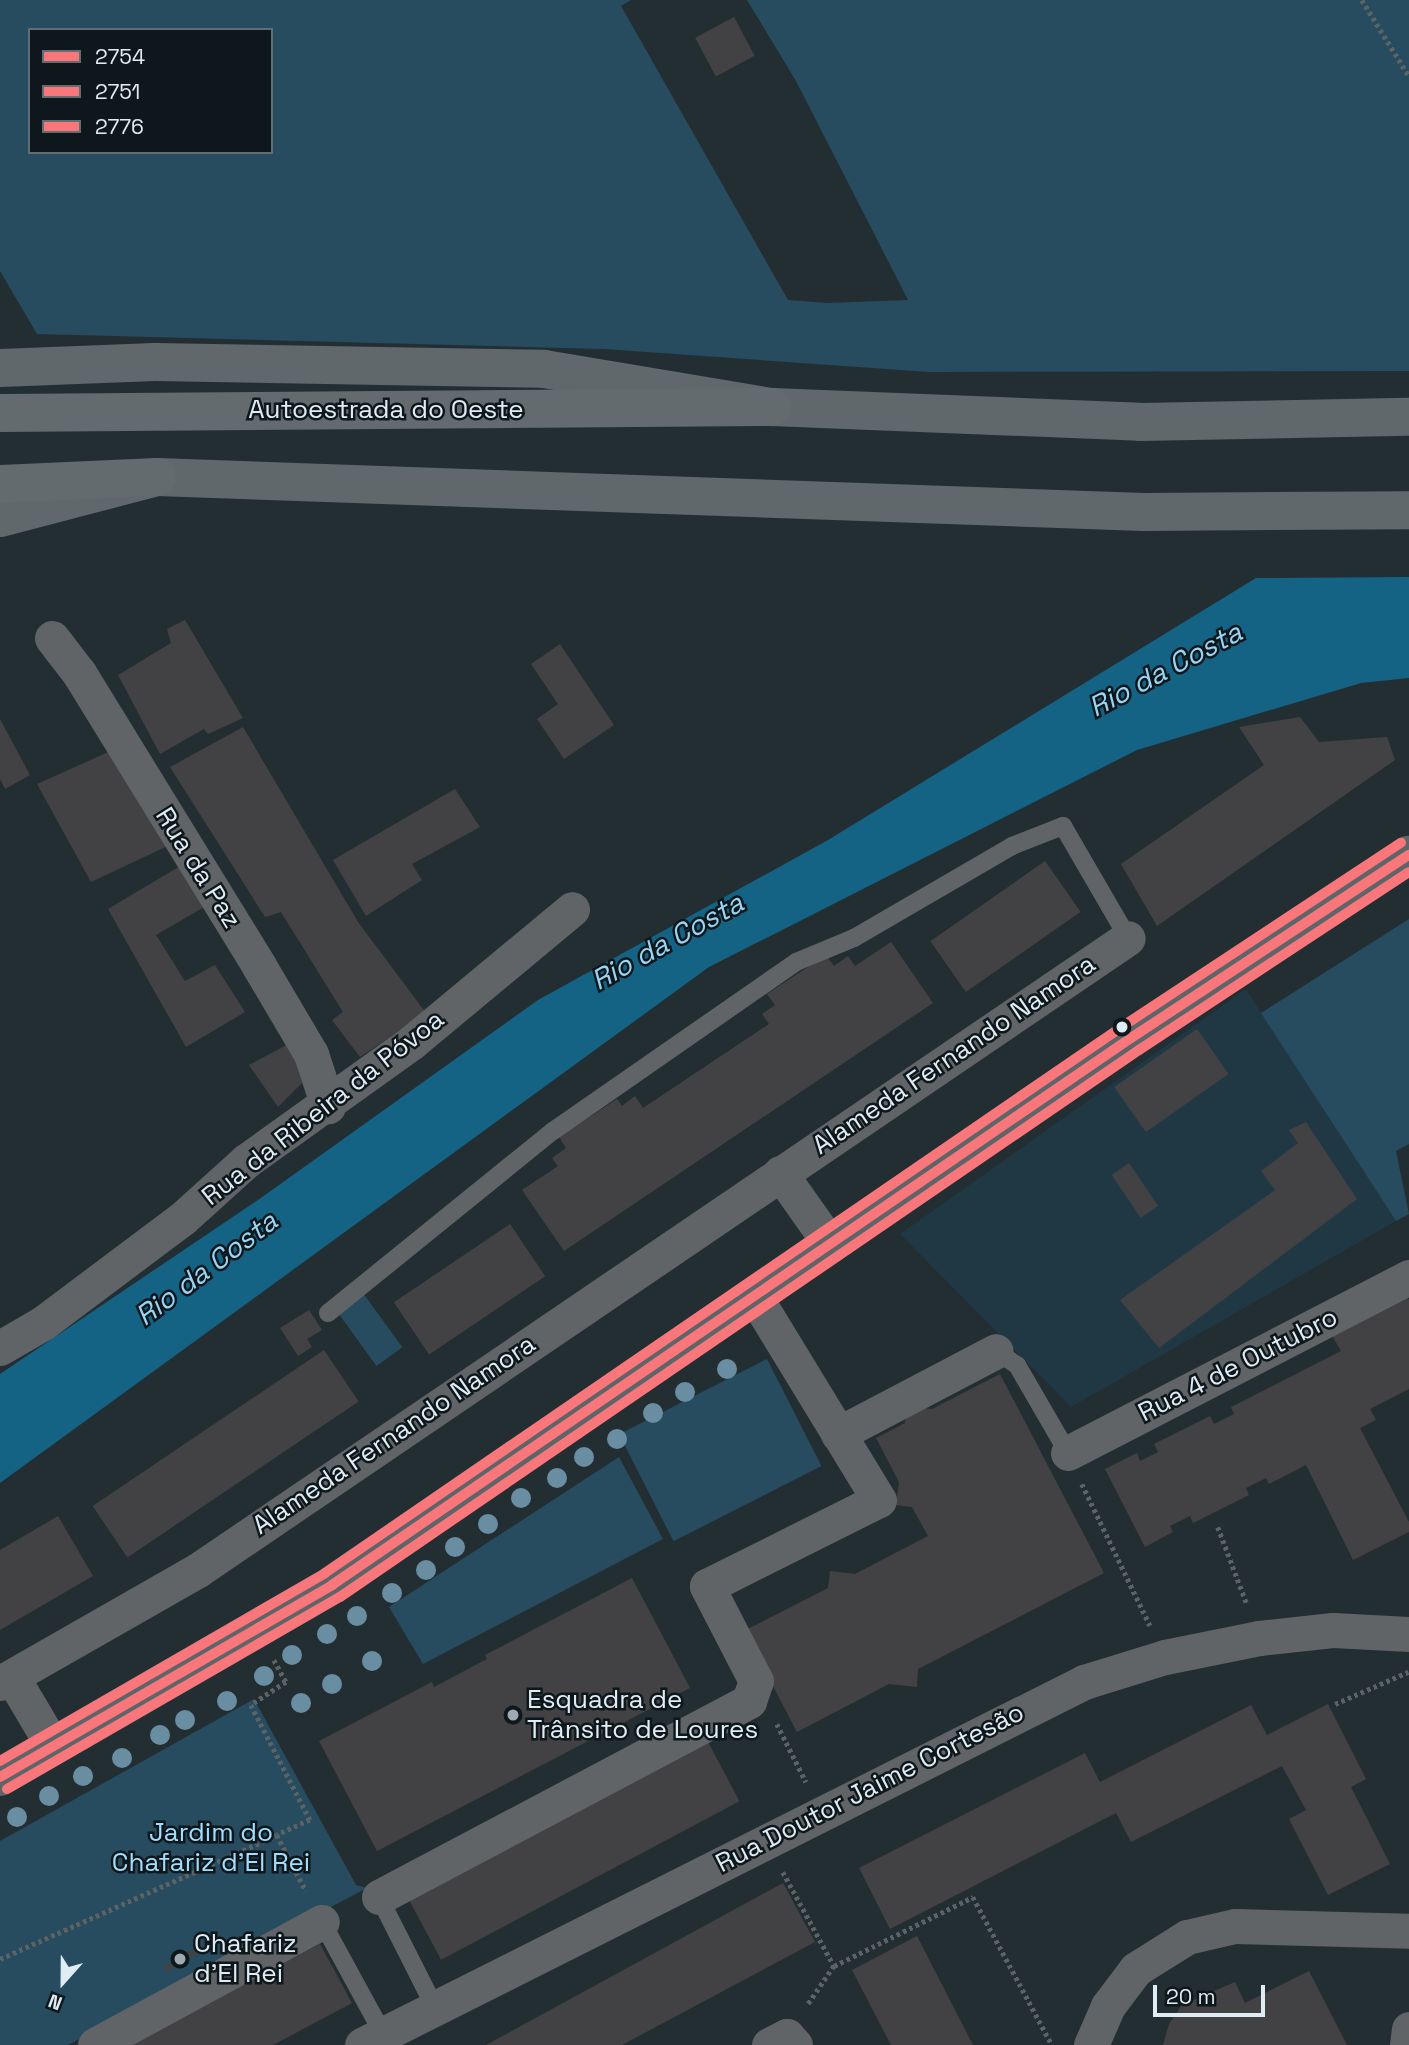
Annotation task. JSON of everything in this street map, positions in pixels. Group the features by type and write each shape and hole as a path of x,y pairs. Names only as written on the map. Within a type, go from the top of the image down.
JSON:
{"highway":[{"path":"0,368 155,362 544,369 772,407 1140,422 1409,417"},
{"name":"Autoestrada do Oeste","path":"0,413 772,407"},
{"path":"0,484 157,477 1143,512 1409,510"},
{"path":"0,518 157,477"}],"main road":[{"path":"0,1777 332,1585 1213,982 1409,855"}],"street":[{"name":"Rua da Paz","path":"52,638 79,673 259,965 311,1054 328,1106"},
{"name":"Rua da Ribeira da Póvoa","path":"0,1348 43,1323 183,1218 246,1161 328,1106 412,1042 572,909"},
{"name":"Alameda Fernando Namora","path":"6,1680 198,1570 1128,938"},
{"path":"780,1173 831,1244"},
{"name":"Rua 4 de Outubro","path":"1068,1453 1409,1277"},
{"path":"379,1897 701,1727 752,1691 707,1586 879,1500 755,1297"},
{"path":"838,1434 996,1351"},
{"name":"Rua Doutor Jaime Cortesão","path":"373,2040 1084,1682 1165,1657 1259,1638 1333,1630 1409,1634"},
{"path":"6,1680 53,1746"},
{"path":"95,2045 322,1922"},
{"path":"1091,2045 1108,2006 1136,1969 1187,1937 1235,1926 1409,1931"},
{"path":"1407,2045 1409,2029"}],"lane":[{"path":"328,1313 553,1131 796,962 854,938 1013,846 1063,826 1128,938"},
{"path":"996,1351 1017,1365 1068,1453"},
{"path":"379,1897 435,2008"},
{"path":"322,1922 373,2040"}],"path":[{"path":"1362,0 1409,76"},
{"path":"1068,1453 1165,1657"},
{"path":"1218,1527 1259,1638"},
{"path":"0,1959 310,1820 251,1705 286,1682 258,1628"},
{"path":"1335,1704 1409,1671"},
{"path":"752,1691 822,1814"},
{"path":"277,1835 322,1922"},
{"path":"765,1841 834,1966"},
{"path":"783,2042 834,1966 973,1897 1052,2045"}],"shaded area":[{"path":"1246,989 1396,1221 1071,1407 900,1234"}],"green space":[{"path":"0,0 631,0 621,6 788,300 828,303 908,300 796,81 747,0 1409,0 1409,371 929,372 604,349 37,334 0,271"},
{"path":"1409,919 1409,1144 1396,1151 1409,1214 1396,1221 1261,1013"},
{"path":"363,1293 402,1347 376,1366 337,1312"},
{"path":"767,1359 821,1466 674,1541 619,1434"},
{"path":"619,1457 663,1539 423,1664 389,1607"},
{"name":"Jardim do Chafariz d'El Rei","path":"254,1699 356,1885 367,1888 68,2045 0,2045 0,1841"}],"water":[{"name":"Rio da Costa","path":"1409,577 1409,678 1361,683 1137,750 709,967 0,1483 0,1374 258,1200 538,1000 828,840 1256,578"}],"building":[{"path":"734,17 755,56 716,77 695,38"},
{"path":"185,620 243,718 208,734 204,729 160,754 118,675 171,643 167,629"},
{"path":"560,644 614,725 564,759 537,719 558,704 531,664"},
{"path":"1300,717 1319,742 1387,737 1395,760 1157,926 1121,864 1264,765 1239,727"},
{"path":"0,719 30,775 5,789 0,779"},
{"path":"243,727 358,922 426,1013 360,1057 332,1020 343,1012 281,912 265,917 170,767"},
{"path":"115,749 174,843 91,882 37,784"},
{"path":"455,789 480,827 412,864 422,880 366,916 333,860"},
{"path":"1045,861 1081,912 966,992 930,941"},
{"path":"187,862 211,903 156,935 185,981 215,965 245,1012 186,1047 108,909"},
{"path":"891,942 933,1003 564,1251 522,1190 558,1166 552,1158 566,1148 559,1137 617,1099 622,1106 635,1096 643,1108 769,1024 762,1014 775,1005 767,994 826,955 834,966 848,956 855,966"},
{"path":"1197,1029 1229,1074 1146,1132 1114,1087"},
{"path":"292,1042 302,1083 278,1107 249,1065"},
{"path":"1306,1122 1357,1199 1159,1348 1120,1300 1275,1190 1261,1171 1298,1143 1289,1130"},
{"path":"1129,1163 1158,1206 1141,1218 1112,1175"},
{"path":"510,1224 545,1276 429,1355 394,1302"},
{"path":"1404,1294 1409,1300 1409,1389 1370,1409 1376,1420 1360,1428 1409,1522 1409,1532 1353,1560 1306,1465 1269,1484 1266,1478 1246,1488 1249,1495 1193,1523 1190,1516 1170,1526 1173,1532 1145,1547 1105,1469 1137,1453 1140,1461 1158,1452 1154,1444 1210,1416 1214,1424 1234,1414 1231,1407 1341,1351 1330,1332"},
{"path":"309,1310 322,1330 307,1339 312,1347 298,1356 280,1328"},
{"path":"324,1350 359,1401 127,1557 93,1506"},
{"path":"1000,1374 1104,1573 918,1669 917,1687 889,1684 797,1732 744,1631 828,1588 830,1571 855,1574 928,1536 912,1507 896,1505 899,1482 876,1438 905,1423 907,1406 932,1409"},
{"path":"58,1516 93,1576 0,1630 0,1550"},
{"path":"632,1578 690,1688 377,1851 319,1741 432,1682 434,1687 487,1659 485,1655"},
{"path":"1328,1704 1366,1779 1351,1787 1390,1864 1328,1895 1289,1819 1306,1810 1282,1766 1131,1842 1116,1813 890,1929 859,1868 1085,1753 1100,1782 1251,1705 1267,1735"},
{"path":"708,1742 739,1801 441,1960 410,1901"},
{"path":"783,1883 815,1942 622,2045 486,2045"},
{"path":"917,1936 973,2045 891,2045 852,1970"},
{"path":"320,1944 352,2003 273,2045 128,2045"},
{"name":"Chafariz d'El Rei","path":"195,1948 198,1953 166,1972 163,1967"},
{"path":"1309,1971 1347,2045 1163,2045 1169,2024 1182,2005 1235,1982 1245,2003"}],"transit line":[{"name":"2776","path":"0,1761 325,1573 1123,1026 1401,843"},
{"name":"2754","path":"0,1777 332,1585 1131,1038 1409,855"},
{"name":"2751","path":"7,1789 340,1597 1139,1050 1409,872"}],"place":[{"name":"Esquadra de Trânsito de Loures","path":"513,1715"},
{"name":"Chafariz d'El Rei","path":"180,1959"}]}
